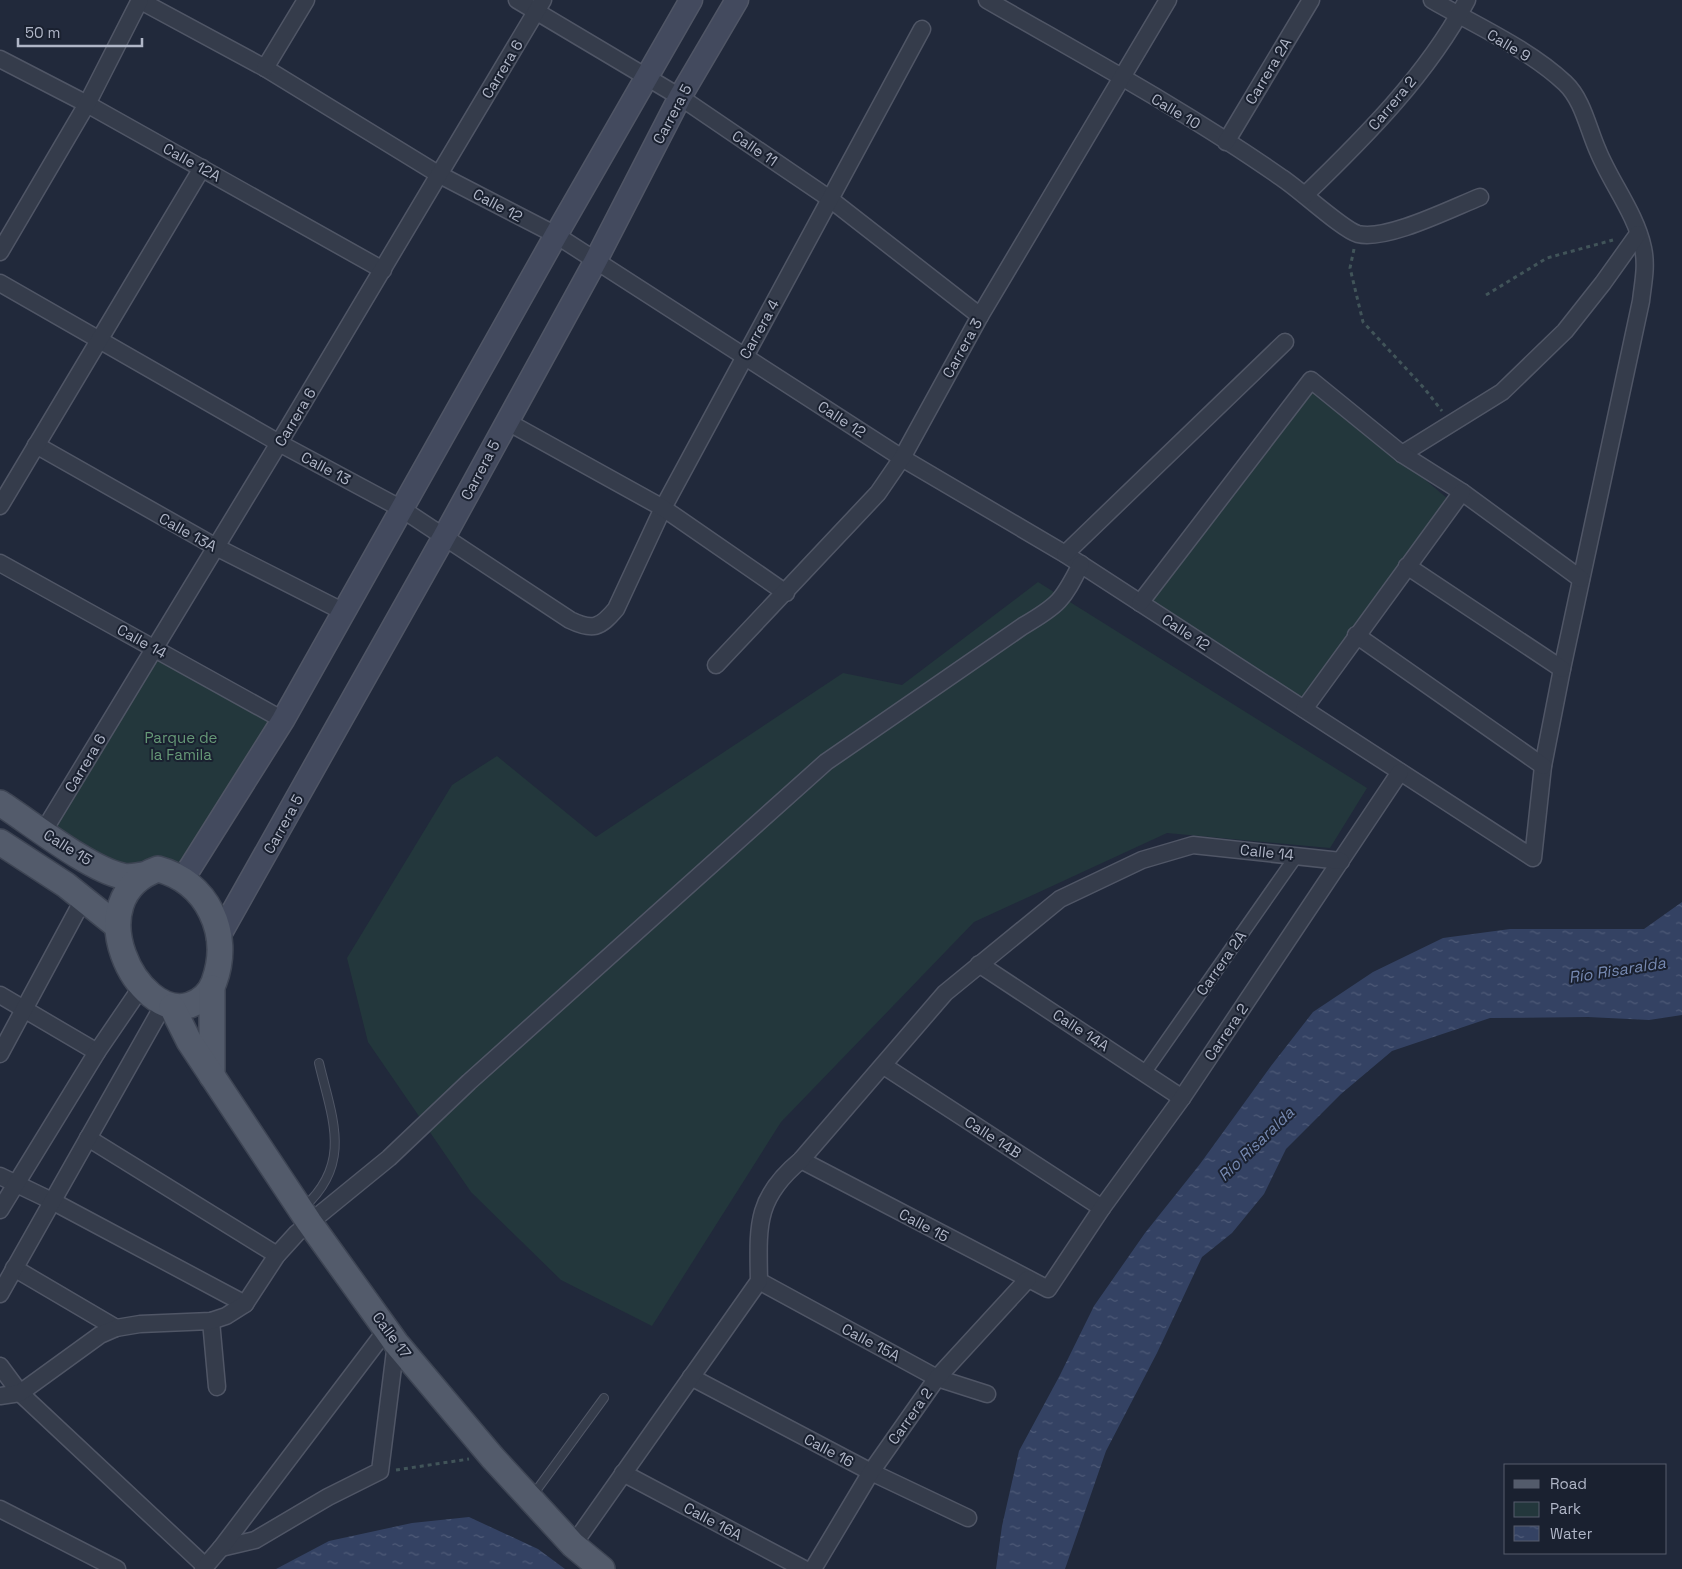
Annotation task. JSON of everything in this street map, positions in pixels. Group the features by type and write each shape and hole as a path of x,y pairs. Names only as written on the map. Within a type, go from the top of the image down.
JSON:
{"main road":[{"path":"183,879 283,720 556,235 648,78 691,0"},
{"name":"Carrera 5","path":"218,938 444,537 506,421 596,262 680,97 737,0"},
{"name":"Calle 15","path":"0,803 82,857 115,873 129,877 142,875"},
{"path":"0,842 84,898 116,925"},
{"path":"212,988 204,998 194,1003 168,1005 142,986 128,965 116,925 122,900 142,875 158,869 183,879 206,901 216,919 218,966 212,988 212,1076"},
{"name":"Calle 17","path":"168,1005 189,1042 305,1216 392,1336 492,1457 573,1545 602,1569"}],"street":[{"path":"0,252 87,104 140,0"},
{"name":"Calle 12","path":"140,0 265,68 438,174 556,235 902,458 1066,554 1533,858"},
{"path":"265,68 306,0"},
{"name":"Calle 11","path":"516,0 540,6 648,78 680,97 830,199 980,316"},
{"name":"Calle 10","path":"987,0 1226,142 1305,195 1358,234"},
{"name":"Carrera 3","path":"716,665 786,593 878,493 902,458 980,316 1168,0"},
{"name":"Carrera 2A","path":"1226,142 1311,0"},
{"name":"Calle 9","path":"1432,0 1549,70 1566,84 1577,99 1598,152 1643,247 1645,271 1641,301 1543,766 1533,858"},
{"name":"Carrera 2","path":"1305,195 1387,111 1426,62 1459,15 1467,0"},
{"name":"Carrera 6","path":"44,832 280,443 438,174 540,6"},
{"name":"Carrera 4","path":"596,627 606,621 616,609 663,508 922,29"},
{"name":"Calle 12A","path":"0,59 87,104 383,270"},
{"path":"0,506 98,339 202,168"},
{"path":"1358,234 1376,234 1398,230 1480,197"},
{"path":"1402,454 1502,392 1565,331 1638,234"},
{"name":"Calle 13","path":"0,282 280,443 402,509 570,620 584,627 596,627"},
{"path":"1066,554 1285,342"},
{"path":"1140,603 1311,380 1402,454 1462,492 1581,579"},
{"path":"506,421 663,508 786,593"},
{"name":"Calle 13A","path":"36,445 216,547 344,612"},
{"path":"1304,709 1462,492"},
{"name":"Calle 14","path":"0,563 283,720"},
{"path":"0,1396 20,1393 100,1335 116,1328 140,1324 211,1321 226,1316 246,1304 277,1255 305,1216 425,1126 469,1082 826,762 1023,626 1049,611 1065,595 1080,564"},
{"path":"1407,566 1562,669"},
{"path":"1356,636 1543,766"},
{"name":"Carrera 2","path":"1048,1289 1102,1208 1182,1098 1400,772"},
{"name":"Calle 14","path":"979,964 1060,899 1142,860 1192,845 1341,861"},
{"name":"Carrera 2A","path":"1145,1072 1297,855"},
{"path":"0,1054 84,898"},
{"path":"573,1545 758,1281 758,1241 761,1211 781,1176 801,1160 945,993 979,964"},
{"name":"Calle 14A","path":"979,964 1182,1098"},
{"path":"0,1210 97,1052 142,986"},
{"path":"0,995 97,1052"},
{"path":"0,1294 88,1138 168,1005"},
{"name":"Calle 14B","path":"884,1066 1102,1208"},
{"path":"88,1138 277,1255"},
{"name":"Calle 15","path":"801,1160 1048,1289"},
{"path":"0,1176 15,1185 52,1201 246,1304"},
{"path":"14,1268 116,1328"},
{"name":"Carrera 2","path":"813,1569 871,1472 937,1378 1028,1279"},
{"name":"Calle 15A","path":"758,1281 937,1378 988,1394"},
{"path":"211,1321 216,1387"},
{"path":"221,1548 255,1540 328,1497 380,1471 392,1336"},
{"path":"0,1366 20,1393 204,1568 392,1336"},
{"name":"Calle 16","path":"691,1377 871,1472 968,1518"},
{"name":"Calle 16A","path":"623,1473 804,1569"},
{"path":"0,1509 116,1569"}],"lane":[{"path":"305,1216 330,1176 336,1156 336,1135 320,1063"},
{"path":"530,1499 604,1398"}],"path":[{"path":"1358,234 1350,268 1363,322 1424,388 1451,423"},
{"path":"1486,295 1547,258 1638,234"},
{"path":"380,1471 420,1468 478,1458"}],"green space":[{"path":"1313,385 1448,499 1300,700 1144,602"},
{"path":"1038,582 1367,788 1330,848 1167,833 974,922 781,1122 652,1326 561,1280 471,1192 368,1042 347,958 452,785 497,756 596,837 843,673 902,685"},
{"name":"Parque de la Famila","path":"156,648 283,720 183,879 142,875 43,832"}],"water":[{"name":"Río Risaralda","path":"1682,902 1682,1015 1649,1020 1588,1017 1490,1018 1392,1051 1341,1094 1286,1149 1264,1194 1232,1233 1202,1257 1157,1353 1106,1451 1065,1569 996,1569 1002,1526 1019,1451 1060,1375 1094,1306 1145,1233 1200,1164 1313,1012 1373,972 1443,938 1510,929 1644,929"},
{"path":"469,1517 538,1549 565,1569 276,1569 329,1541 412,1523"}]}
